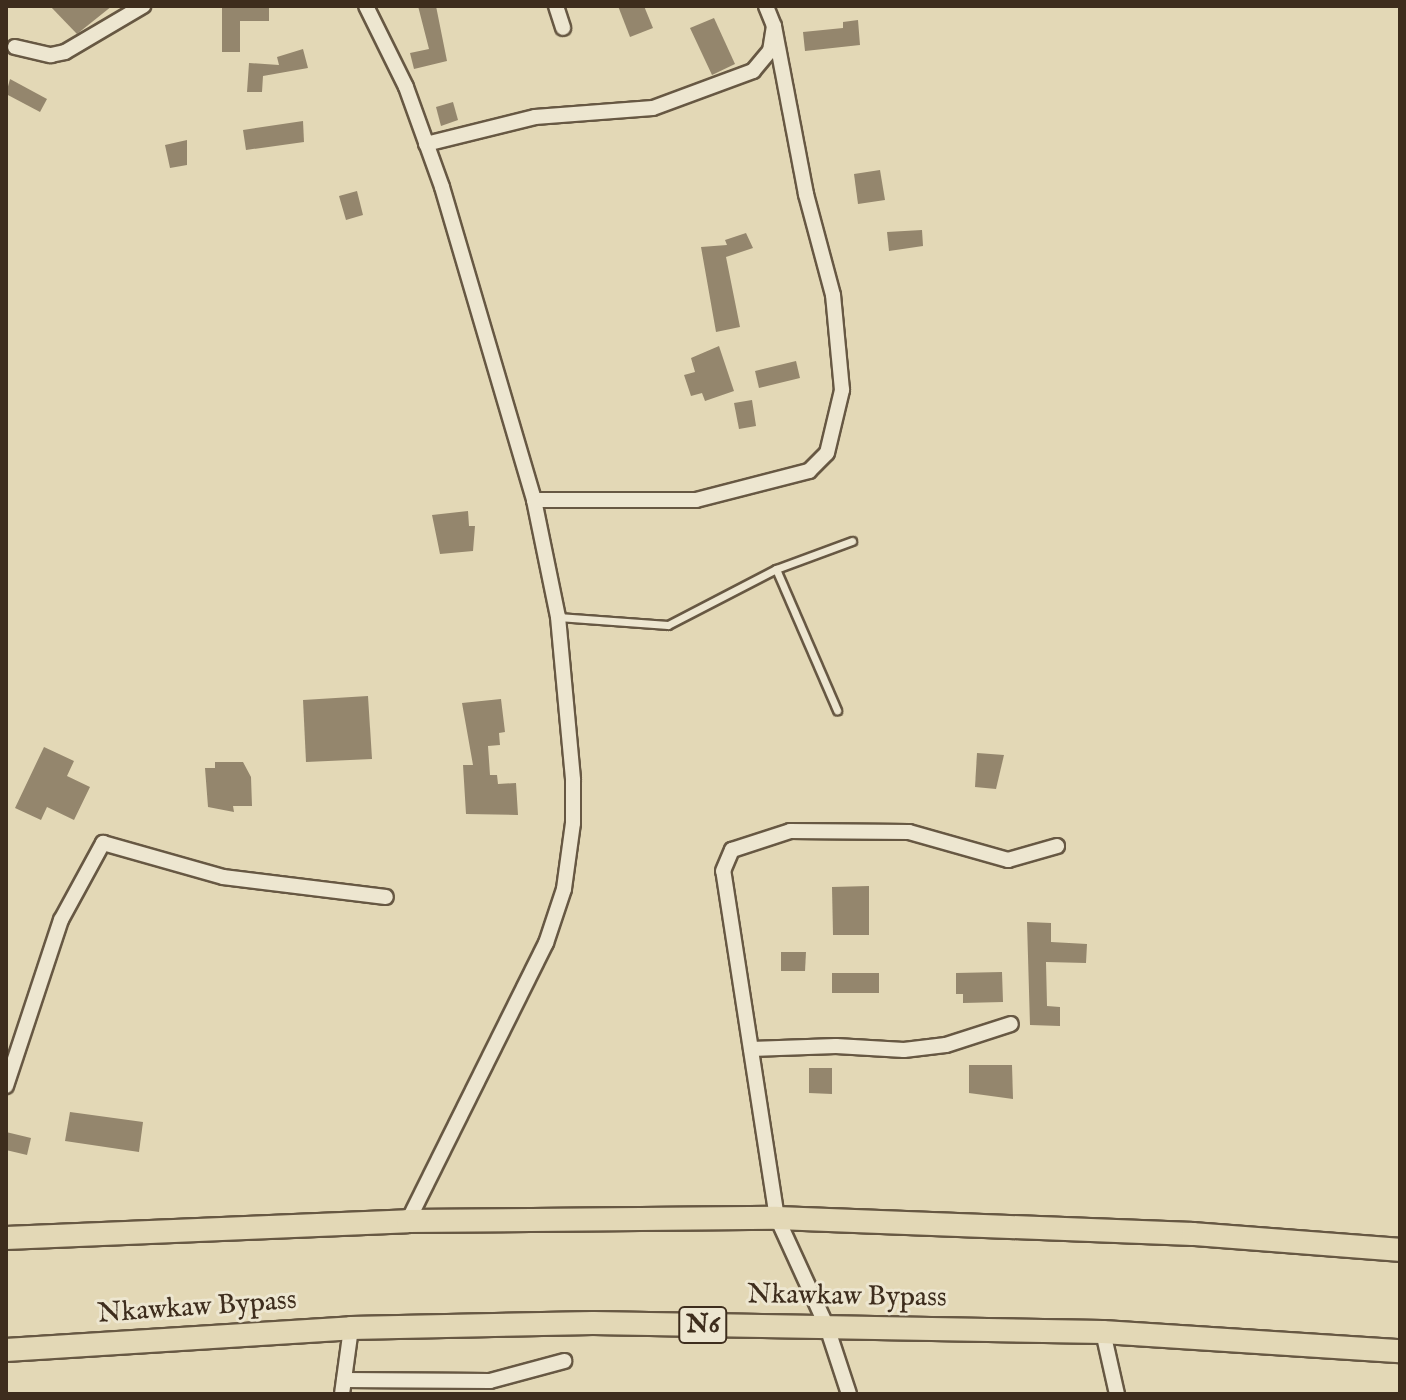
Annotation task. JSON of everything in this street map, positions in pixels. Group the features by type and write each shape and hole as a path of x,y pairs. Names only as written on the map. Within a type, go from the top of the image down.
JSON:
{"highway":[{"path":"6,1238 408,1221 777,1218 1193,1234 1400,1250"},
{"name":"Nkawkaw Bypass","path":"6,1350 351,1328 593,1323 1103,1332 1400,1351"}],"street":[{"path":"15,47 51,55 65,52 143,6"},
{"path":"366,6 406,87 426,144 534,500 558,617 573,780 564,889 516,1011 408,1221"},
{"path":"556,6 563,28"},
{"path":"534,500 696,500 809,471 827,453 842,390 833,295 806,194 774,26 766,6"},
{"path":"426,144 535,117 653,108 753,71 770,51 774,26"},
{"path":"849,1394 827,1327 777,1218 723,871 732,850 790,831 870,829 909,832 1008,860 1057,846"},
{"path":"6,1086 61,920 103,843 223,877 386,897"},
{"path":"751,1049 836,1046 904,1050 946,1045 1011,1024"},
{"path":"351,1328 343,1387 490,1381 564,1361"},
{"path":"1103,1332 1117,1394"}],"lane":[{"path":"558,617 668,625 692,617 776,569 852,541"},
{"path":"776,569 837,710"}],"building":[{"path":"50,6 112,6 77,34"},
{"path":"222,6 269,6 269,21 240,21 240,52 222,52"},
{"path":"418,6 436,6 447,61 414,69 410,53 429,49"},
{"path":"618,6 644,6 653,28 630,37"},
{"path":"714,18 735,64 712,75 690,28"},
{"path":"858,20 860,45 805,51 803,32 843,28 843,22"},
{"path":"303,49 308,68 263,76 262,92 247,92 249,63 279,65 277,57"},
{"path":"10,79 47,99 40,112 6,94"},
{"path":"453,102 458,120 441,126 436,107"},
{"path":"303,121 304,142 246,150 243,130"},
{"path":"187,140 187,165 170,168 165,145"},
{"path":"880,170 885,200 858,204 854,174"},
{"path":"357,191 363,215 346,220 339,196"},
{"path":"922,230 923,246 889,251 887,232"},
{"path":"746,233 753,248 726,257 740,327 716,332 701,247 727,245 725,240"},
{"path":"719,346 734,391 705,401 702,393 691,396 684,375 695,372 691,358"},
{"path":"796,361 800,378 759,388 755,371"},
{"path":"752,400 756,426 739,429 734,403"},
{"path":"468,511 469,526 475,526 473,551 440,554 432,515"},
{"path":"368,696 372,759 306,762 303,700"},
{"path":"501,699 505,732 499,733 500,745 488,746 490,775 497,775 498,784 516,783 518,815 466,814 463,765 473,765 462,703"},
{"path":"44,747 74,761 67,776 90,787 74,820 47,807 41,820 15,808"},
{"path":"977,753 1004,755 996,789 975,787"},
{"path":"215,762 243,762 251,777 252,806 233,806 234,812 208,807 205,768 215,768"},
{"path":"869,886 869,935 833,935 832,887"},
{"path":"1027,922 1051,923 1051,942 1087,944 1086,963 1046,962 1047,1006 1060,1007 1060,1026 1030,1025"},
{"path":"781,952 806,952 805,971 781,971"},
{"path":"1002,972 1003,1002 963,1003 963,994 956,994 956,973"},
{"path":"832,973 879,973 879,993 832,993"},
{"path":"969,1065 1012,1065 1013,1099 969,1093"},
{"path":"809,1068 832,1068 832,1094 809,1093"},
{"path":"70,1112 143,1122 139,1152 65,1141"},
{"path":"6,1132 31,1138 27,1155 6,1150"}]}
